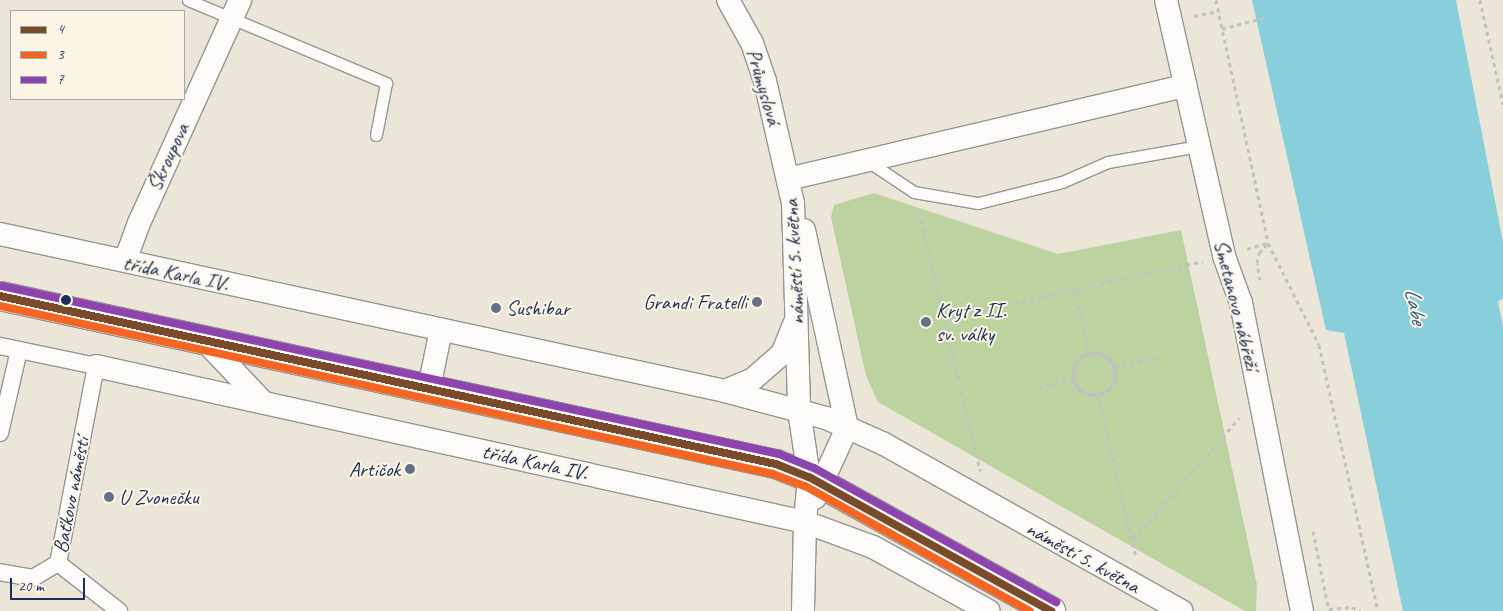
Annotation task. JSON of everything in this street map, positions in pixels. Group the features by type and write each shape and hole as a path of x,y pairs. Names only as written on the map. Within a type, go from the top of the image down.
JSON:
{"street":[{"name":"Průmyslová","path":"728,0 752,44 765,81 788,179"},
{"name":"Smetanovo nábřeží","path":"1166,0 1224,256 1241,303 1302,611"},
{"name":"Škroupova","path":"125,261 138,223 236,10"},
{"name":"náměstí 5. května","path":"847,428 806,236 793,202 788,179 869,162 1185,86"},
{"name":"náměstí 5. května","path":"793,202 798,312 799,410 816,480"},
{"name":"třída Karla IV.","path":"0,234 725,391 826,418"},
{"path":"0,296 747,456 816,480 1051,611"},
{"name":"náměstí 5. května","path":"725,391 753,379 782,354 798,312"},
{"path":"429,388 441,330"},
{"path":"204,340 264,403"},
{"name":"třída Karla IV.","path":"0,346 805,522"},
{"path":"0,433 19,350"},
{"name":"Baťkovo náměstí","path":"0,572 33,578 58,563 96,366"},
{"name":"náměstí 5. května","path":"826,418 884,444 1181,611"},
{"path":"803,611 805,522 816,480 847,428"},
{"path":"805,522 873,547 989,611"},
{"path":"58,563 119,611"}],"lane":[{"path":"188,0 236,10 386,83 376,136"},
{"path":"869,162 914,192 978,203 1062,182 1108,162 1199,146"}],"path":[{"path":"1216,0 1268,243 1319,345 1378,611"},
{"path":"1480,0 1503,104"},
{"path":"1222,29 1266,17"},
{"path":"914,192 988,503"},
{"path":"944,318 1224,256 1268,243"},
{"path":"1075,290 1089,353"},
{"path":"1089,353 1107,357 1114,367 1115,374 1110,387 1098,395 1082,392 1073,378 1074,365 1089,353"},
{"path":"1114,367 1159,357"},
{"path":"1039,388 1073,378"},
{"path":"1098,395 1133,540 1142,590"},
{"path":"1133,540 1259,396"},
{"path":"1329,609 1352,607 1360,611"}],"green space":[{"path":"874,193 1058,254 1181,230 1257,585 1256,611 1245,611 878,402 866,376 831,217 834,205"}],"water":[{"name":"Labe","path":"1252,0 1456,0 1503,242 1503,298 1498,302 1503,326 1503,611 1403,611 1344,333 1326,330"}],"transit line":[{"name":"7","path":"2,286 779,454 814,468 1056,602"},
{"name":"4","path":"0,296 776,464 809,477 1051,611"},
{"name":"3","path":"0,306 773,474 805,486 1030,611"}],"place":[{"name":"Grandi Fratelli","path":"757,302"},
{"name":"Sushibar","path":"496,308"},
{"name":"Kryt z II. sv. války","path":"926,322"},
{"name":"Artičok","path":"410,469"},
{"name":"U Zvonečku","path":"109,497"}]}
